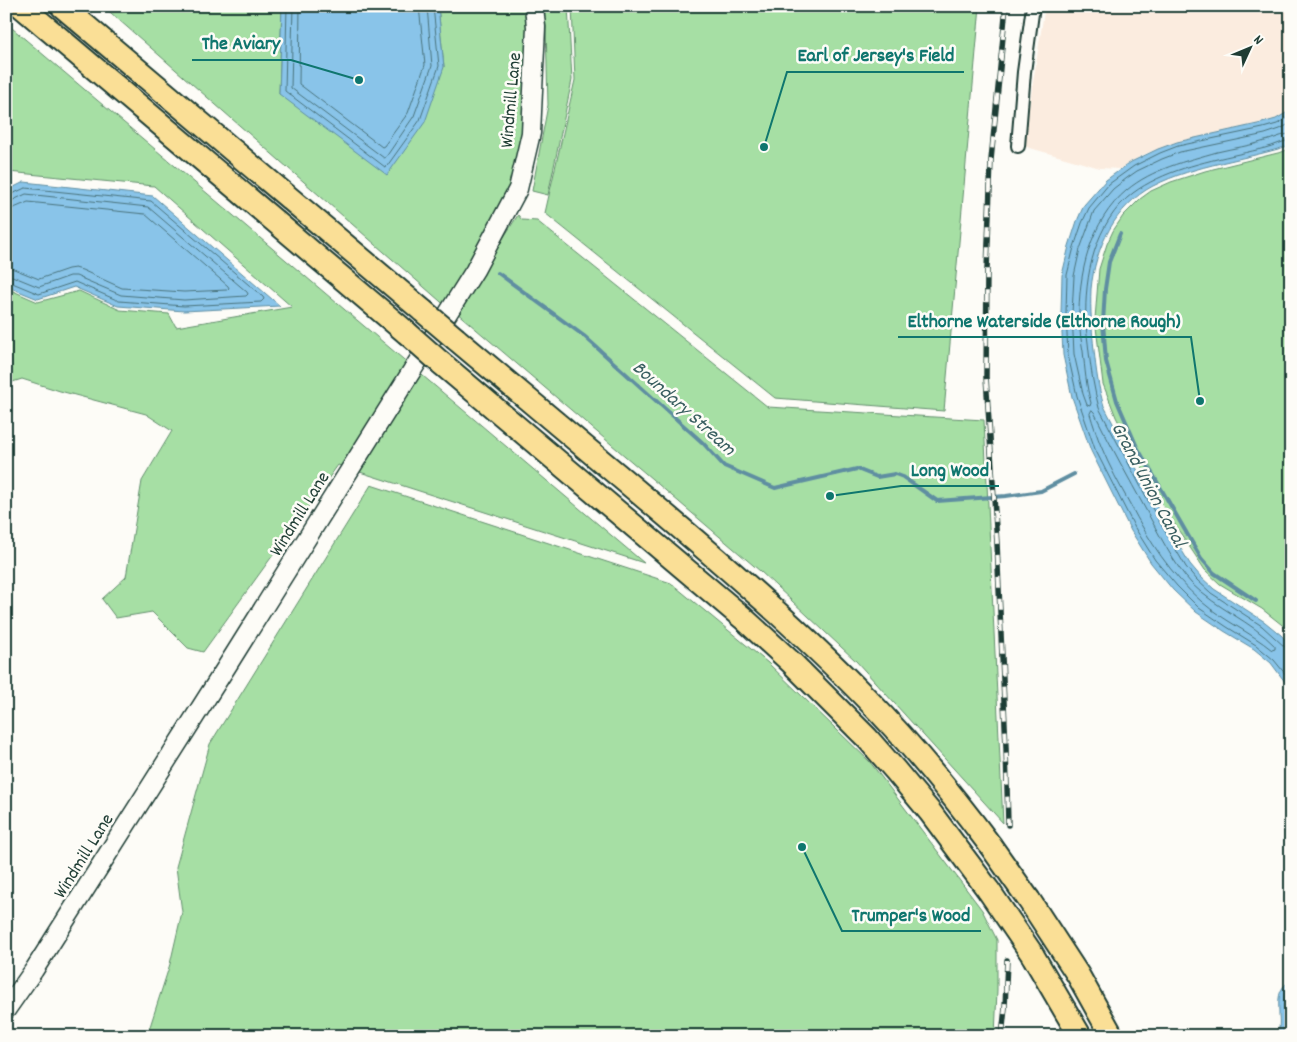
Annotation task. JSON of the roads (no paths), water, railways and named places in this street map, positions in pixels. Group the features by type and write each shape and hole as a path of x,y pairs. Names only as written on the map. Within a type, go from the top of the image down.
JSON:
{"highway":[{"path":"21,6 744,618 798,669 867,738 940,825 989,891 1032,954 1080,1036"},
{"path":"62,6 698,543 821,652 905,741 950,793 990,845 1029,900 1078,976 1112,1036"}],"main road":[{"name":"Windmill Lane","path":"6,1010 34,970 217,682 475,270 518,189 531,133 536,27 534,6"}],"street":[{"path":"1018,146 1024,72 1033,6"}],"water":[{"path":"282,6 438,6 444,67 425,122 387,175 279,94"},
{"path":"1291,110 1291,145 1186,172 1153,186 1128,205 1109,230 1102,244 1093,274 1091,297 1096,364 1104,406 1163,519 1190,564 1214,589 1265,622 1291,646 1291,690 1271,663 1254,649 1196,612 1173,590 1151,563 1131,531 1091,451 1072,397 1063,355 1061,313 1062,275 1077,221 1084,205 1106,180 1131,162 1158,149 1177,142 1276,119"},
{"path":"24,182 153,196 280,306 184,311 118,306 74,287 38,299 6,286 6,191"},
{"path":"1291,980 1291,1036 1278,1036 1279,996 1286,984"}],"waterway":[{"name":"Grand Union Canal","path":"1120,234 1109,262 1103,323 1106,361 1117,401 1137,447 1201,558 1214,573 1256,601"},
{"name":"Boundary Stream","path":"498,273 584,336 703,443 724,466 775,488 857,469 877,477 895,474 903,477 937,501 1006,496 1041,491 1074,474"}],"railway":[{"path":"1006,6 991,160 986,377 997,543 1008,825"},
{"path":"1002,1036 1007,960"}],"place":[{"name":"The Aviary","path":"359,80"},
{"name":"Earl of Jersey's Field","path":"764,147"},
{"name":"Elthorne Waterside (Elthorne Rough)","path":"1200,401"},
{"name":"Long Wood","path":"830,496"},
{"name":"Trumper's Wood","path":"802,847"}]}
